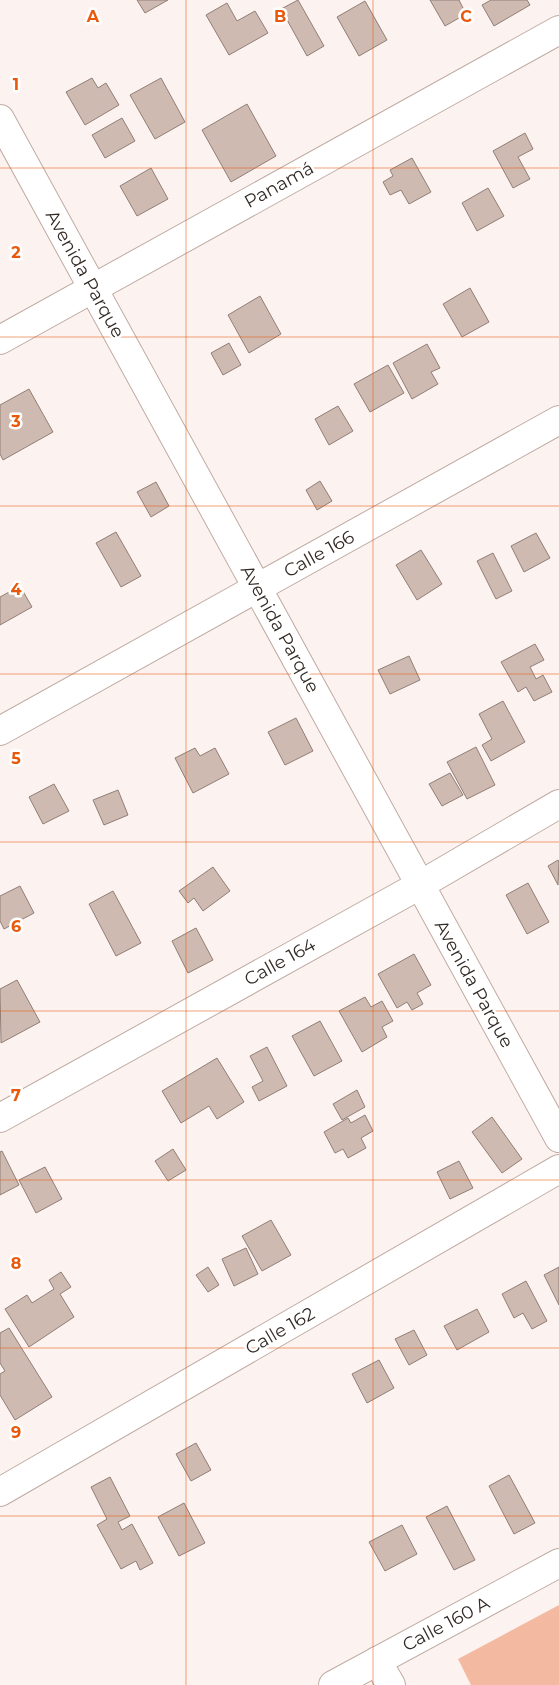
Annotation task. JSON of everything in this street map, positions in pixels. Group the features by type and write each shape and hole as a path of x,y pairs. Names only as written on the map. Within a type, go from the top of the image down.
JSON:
{"street":[{"name":"Panamá","path":"0,340 559,30"},
{"name":"Avenida Parque","path":"0,120 559,1138"},
{"name":"Calle 166","path":"0,731 559,420"},
{"name":"Calle 164","path":"0,1118 420,885 559,804"},
{"name":"Calle 162","path":"0,1492 559,1169"},
{"name":"Calle 160 A","path":"333,1685 559,1563"},
{"path":"377,1661 390,1685"}],"shaded area":[{"path":"559,1605 559,1685 471,1685 458,1659"}],"building":[{"path":"137,0 168,0 145,13"},
{"path":"298,0 324,46 307,56 281,9"},
{"path":"430,0 459,0 466,14 445,26"},
{"path":"491,0 527,0 530,5 494,26 482,5"},
{"path":"365,1 387,40 359,56 337,17"},
{"path":"227,3 237,21 255,11 268,33 229,55 206,15"},
{"path":"92,78 98,88 106,83 119,105 85,125 66,92"},
{"path":"161,78 185,122 155,139 130,95"},
{"path":"247,104 276,156 231,182 202,130"},
{"path":"122,118 135,141 105,158 92,135"},
{"path":"525,133 533,149 518,157 530,179 513,188 493,151"},
{"path":"412,158 431,192 409,204 401,190 390,195 383,182 393,176 390,170"},
{"path":"151,168 168,199 137,216 120,186"},
{"path":"488,188 504,216 477,231 462,203"},
{"path":"470,288 489,322 462,337 443,304"},
{"path":"260,296 281,334 249,353 228,315"},
{"path":"229,343 241,365 223,375 211,353"},
{"path":"427,344 440,368 431,372 438,384 412,399 393,363"},
{"path":"388,365 404,393 370,412 354,384"},
{"path":"29,389 53,432 3,460 0,454 0,405"},
{"path":"338,406 353,431 329,445 315,419"},
{"path":"320,481 332,501 317,510 306,490"},
{"path":"156,482 169,506 151,517 137,492"},
{"path":"116,532 141,576 121,587 96,543"},
{"path":"536,533 550,558 524,572 511,546"},
{"path":"421,550 442,584 417,600 396,565"},
{"path":"493,553 512,591 496,599 477,561"},
{"path":"20,586 32,607 0,625 0,597"},
{"path":"535,644 544,660 530,667 536,679 543,675 552,692 534,701 526,687 518,692 501,662"},
{"path":"409,656 420,680 390,694 378,670"},
{"path":"503,701 525,742 491,761 482,745 492,739 479,714"},
{"path":"296,718 313,751 285,765 268,732"},
{"path":"476,747 495,785 467,799 447,762"},
{"path":"195,748 200,756 215,748 229,774 193,793 175,758"},
{"path":"450,773 463,795 442,806 429,784"},
{"path":"54,784 69,811 43,824 29,797"},
{"path":"118,790 128,815 104,825 93,800"},
{"path":"558,860 559,862 558,885 548,866"},
{"path":"213,867 230,891 203,911 194,898 188,903 179,891"},
{"path":"528,883 549,922 527,934 506,895"},
{"path":"20,886 34,913 4,929 0,921 0,896"},
{"path":"113,891 141,943 116,956 89,904"},
{"path":"196,928 213,960 188,973 172,941"},
{"path":"414,954 431,985 417,993 423,1004 412,1010 407,1002 397,1008 378,974"},
{"path":"17,980 40,1022 1,1043 0,989"},
{"path":"365,997 371,1007 382,1001 393,1021 382,1027 387,1037 362,1052 339,1011"},
{"path":"320,1021 342,1061 314,1076 292,1036"},
{"path":"267,1047 287,1086 259,1101 252,1087 263,1081 250,1056"},
{"path":"217,1058 244,1102 217,1119 209,1106 181,1123 162,1091"},
{"path":"357,1090 365,1107 342,1120 333,1104"},
{"path":"365,1115 373,1131 361,1138 366,1148 348,1158 343,1149 335,1153 324,1132 348,1118 351,1123"},
{"path":"492,1117 522,1159 502,1173 472,1132"},
{"path":"173,1149 186,1170 168,1181 155,1161"},
{"path":"2,1151 19,1185 0,1195 0,1152"},
{"path":"459,1161 473,1188 450,1199 437,1172"},
{"path":"45,1167 62,1199 36,1213 19,1180"},
{"path":"271,1220 291,1255 262,1271 242,1236"},
{"path":"246,1248 258,1274 234,1286 222,1259"},
{"path":"208,1267 219,1285 208,1292 196,1275"},
{"path":"559,1267 559,1305 544,1275"},
{"path":"61,1272 71,1287 60,1294 74,1317 29,1347 5,1309 27,1295 32,1303 54,1289 49,1280"},
{"path":"526,1281 547,1321 532,1329 523,1313 514,1318 502,1294"},
{"path":"477,1309 489,1332 457,1350 444,1326"},
{"path":"9,1328 52,1397 15,1420 0,1395 0,1374 5,1371 0,1363 0,1333"},
{"path":"414,1330 427,1355 409,1365 395,1339"},
{"path":"379,1360 394,1388 367,1403 352,1374"},
{"path":"196,1443 211,1470 191,1481 176,1454"},
{"path":"509,1475 535,1523 514,1534 489,1486"},
{"path":"110,1477 130,1516 118,1522 122,1530 132,1524 153,1563 140,1570 136,1561 121,1569 97,1525 107,1519 91,1487"},
{"path":"184,1503 205,1543 179,1556 158,1517"},
{"path":"447,1506 475,1560 454,1570 426,1517"},
{"path":"402,1525 417,1554 385,1571 369,1542"}]}
